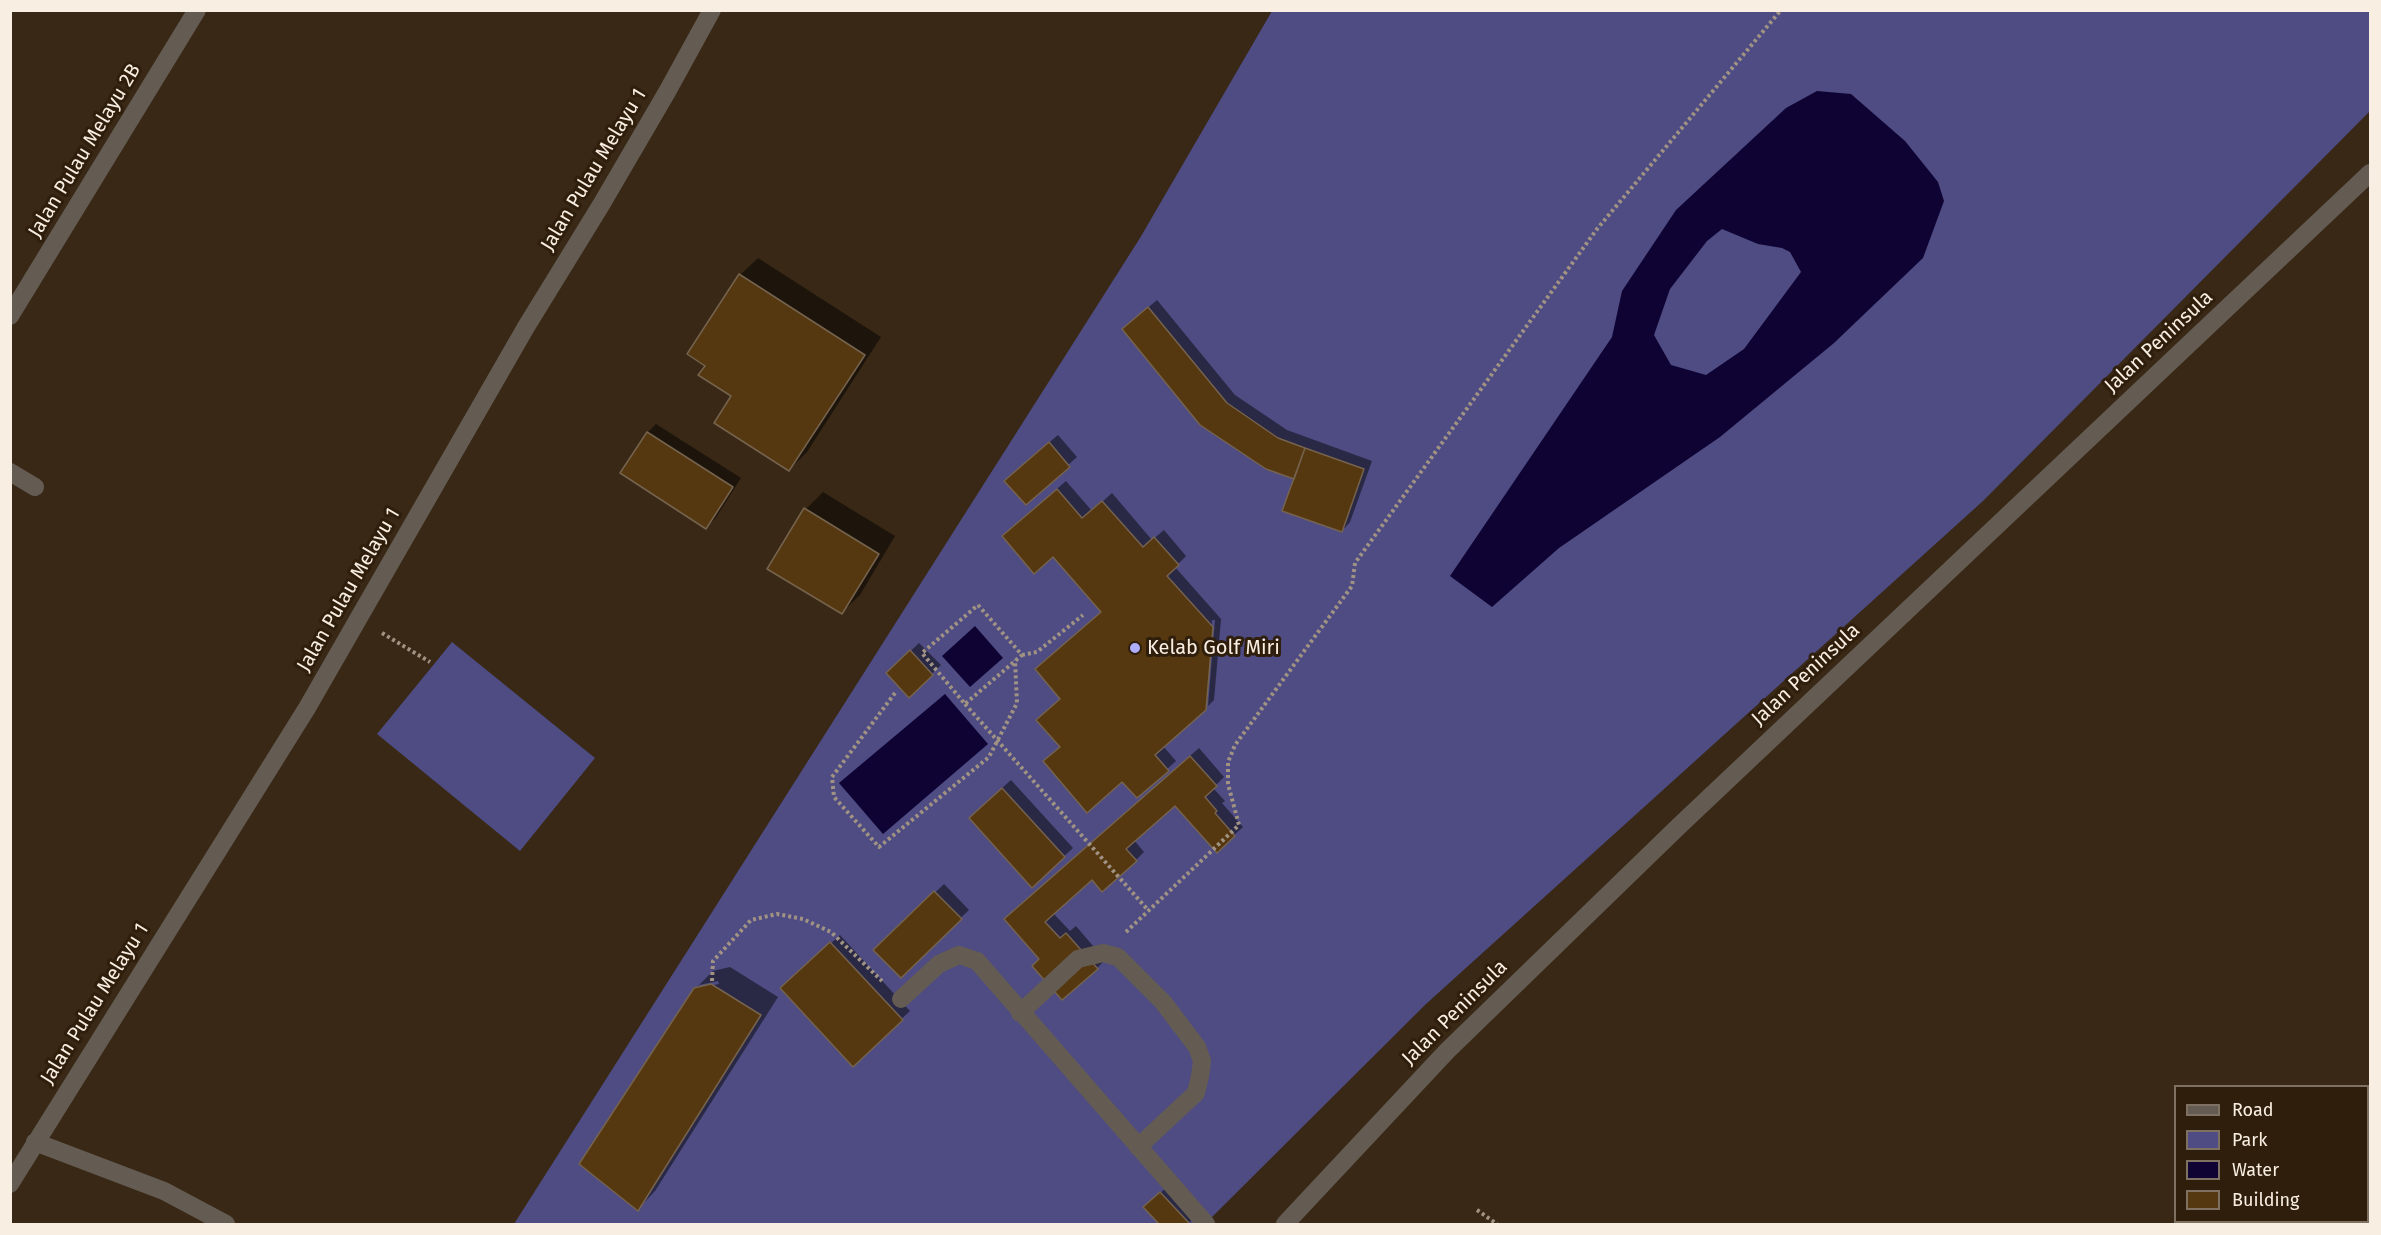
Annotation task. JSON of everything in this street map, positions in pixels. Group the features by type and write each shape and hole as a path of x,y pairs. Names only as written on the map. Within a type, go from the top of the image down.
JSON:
{"street":[{"name":"Jalan Pulau Melayu 2B","path":"10,316 197,10"},
{"name":"Jalan Pulau Melayu 1","path":"10,1184 307,708 526,327 602,205 662,102 712,10"},
{"name":"Jalan Peninsula","path":"1285,1224 1447,1051 1482,1017 1679,826 2370,172"},
{"path":"10,472 35,487"},
{"path":"1020,1013 1078,959 1103,952 1118,957 1163,1002 1197,1047 1202,1061 1196,1093 1138,1147"},
{"path":"901,999 939,963 959,955 977,962 1206,1224"},
{"path":"36,1142 164,1191 226,1224"}],"path":[{"path":"1103,952 1239,825 1228,784 1228,762 1235,745 1352,586 1355,563 1597,229 1781,10"},
{"path":"1022,655 978,605 922,653 1148,910"},
{"path":"965,704 1015,660 1022,655 1037,652 1083,615"},
{"path":"359,619 430,662"},
{"path":"895,693 832,777 834,797 879,847 989,757 1017,703 1015,660"},
{"path":"711,981 713,961 751,920 777,914 803,919 831,932 901,999"},
{"path":"1477,1209 1497,1224"}],"green space":[{"path":"1272,11 2370,11 2370,111 1983,501 1426,1004 1205,1224 514,1224 1140,238"},
{"path":"452,642 595,758 520,851 377,734"}],"water":[{"path":"1817,91 1851,94 1905,141 1938,182 1944,201 1923,258 1834,343 1720,437 1559,548 1492,607 1450,576 1612,337 1622,291 1676,210 1786,108","holes":["1722,229 1758,244 1782,248 1790,252 1801,272 1744,349 1706,375 1671,365 1654,335 1670,289 1707,241"]},
{"path":"975,626 1003,658 970,687 942,656"},
{"path":"945,694 988,744 883,834 839,783"}],"building":[{"path":"739,274 865,355 789,471 714,423 731,396 698,375 705,366 687,354"},
{"path":"1148,307 1227,403 1278,438 1305,448 1294,479 1266,469 1200,425 1122,329"},
{"path":"647,432 733,487 706,529 620,473"},
{"path":"1049,442 1070,467 1026,505 1004,481"},
{"path":"1305,448 1364,469 1342,532 1282,511"},
{"name":"Kelab Golf Miri","path":"1057,489 1082,518 1102,501 1143,547 1154,537 1179,565 1167,576 1213,627 1206,710 1155,755 1169,771 1137,798 1122,782 1087,813 1043,761 1060,747 1036,720 1060,699 1035,669 1101,612 1053,557 1034,574 1002,536"},
{"path":"804,508 879,554 842,614 767,569"},
{"path":"910,650 933,675 909,698 886,673"},
{"path":"1190,756 1217,786 1205,797 1217,811 1215,813 1235,836 1217,853 1175,806 1126,849 1137,861 1102,892 1092,880 1045,922 1060,938 1066,933 1098,969 1062,1000 1032,966 1039,959 1004,919"},
{"path":"1002,788 1065,857 1032,888 969,818"},
{"path":"934,891 962,919 901,978 873,950"},
{"path":"830,942 903,1020 853,1067 780,988"},
{"path":"711,984 761,1015 638,1211 579,1164 694,988"},
{"path":"1160,1192 1190,1224 1159,1224 1143,1207"}],"place":[{"name":"Kelab Golf Miri","path":"1135,648"}]}
